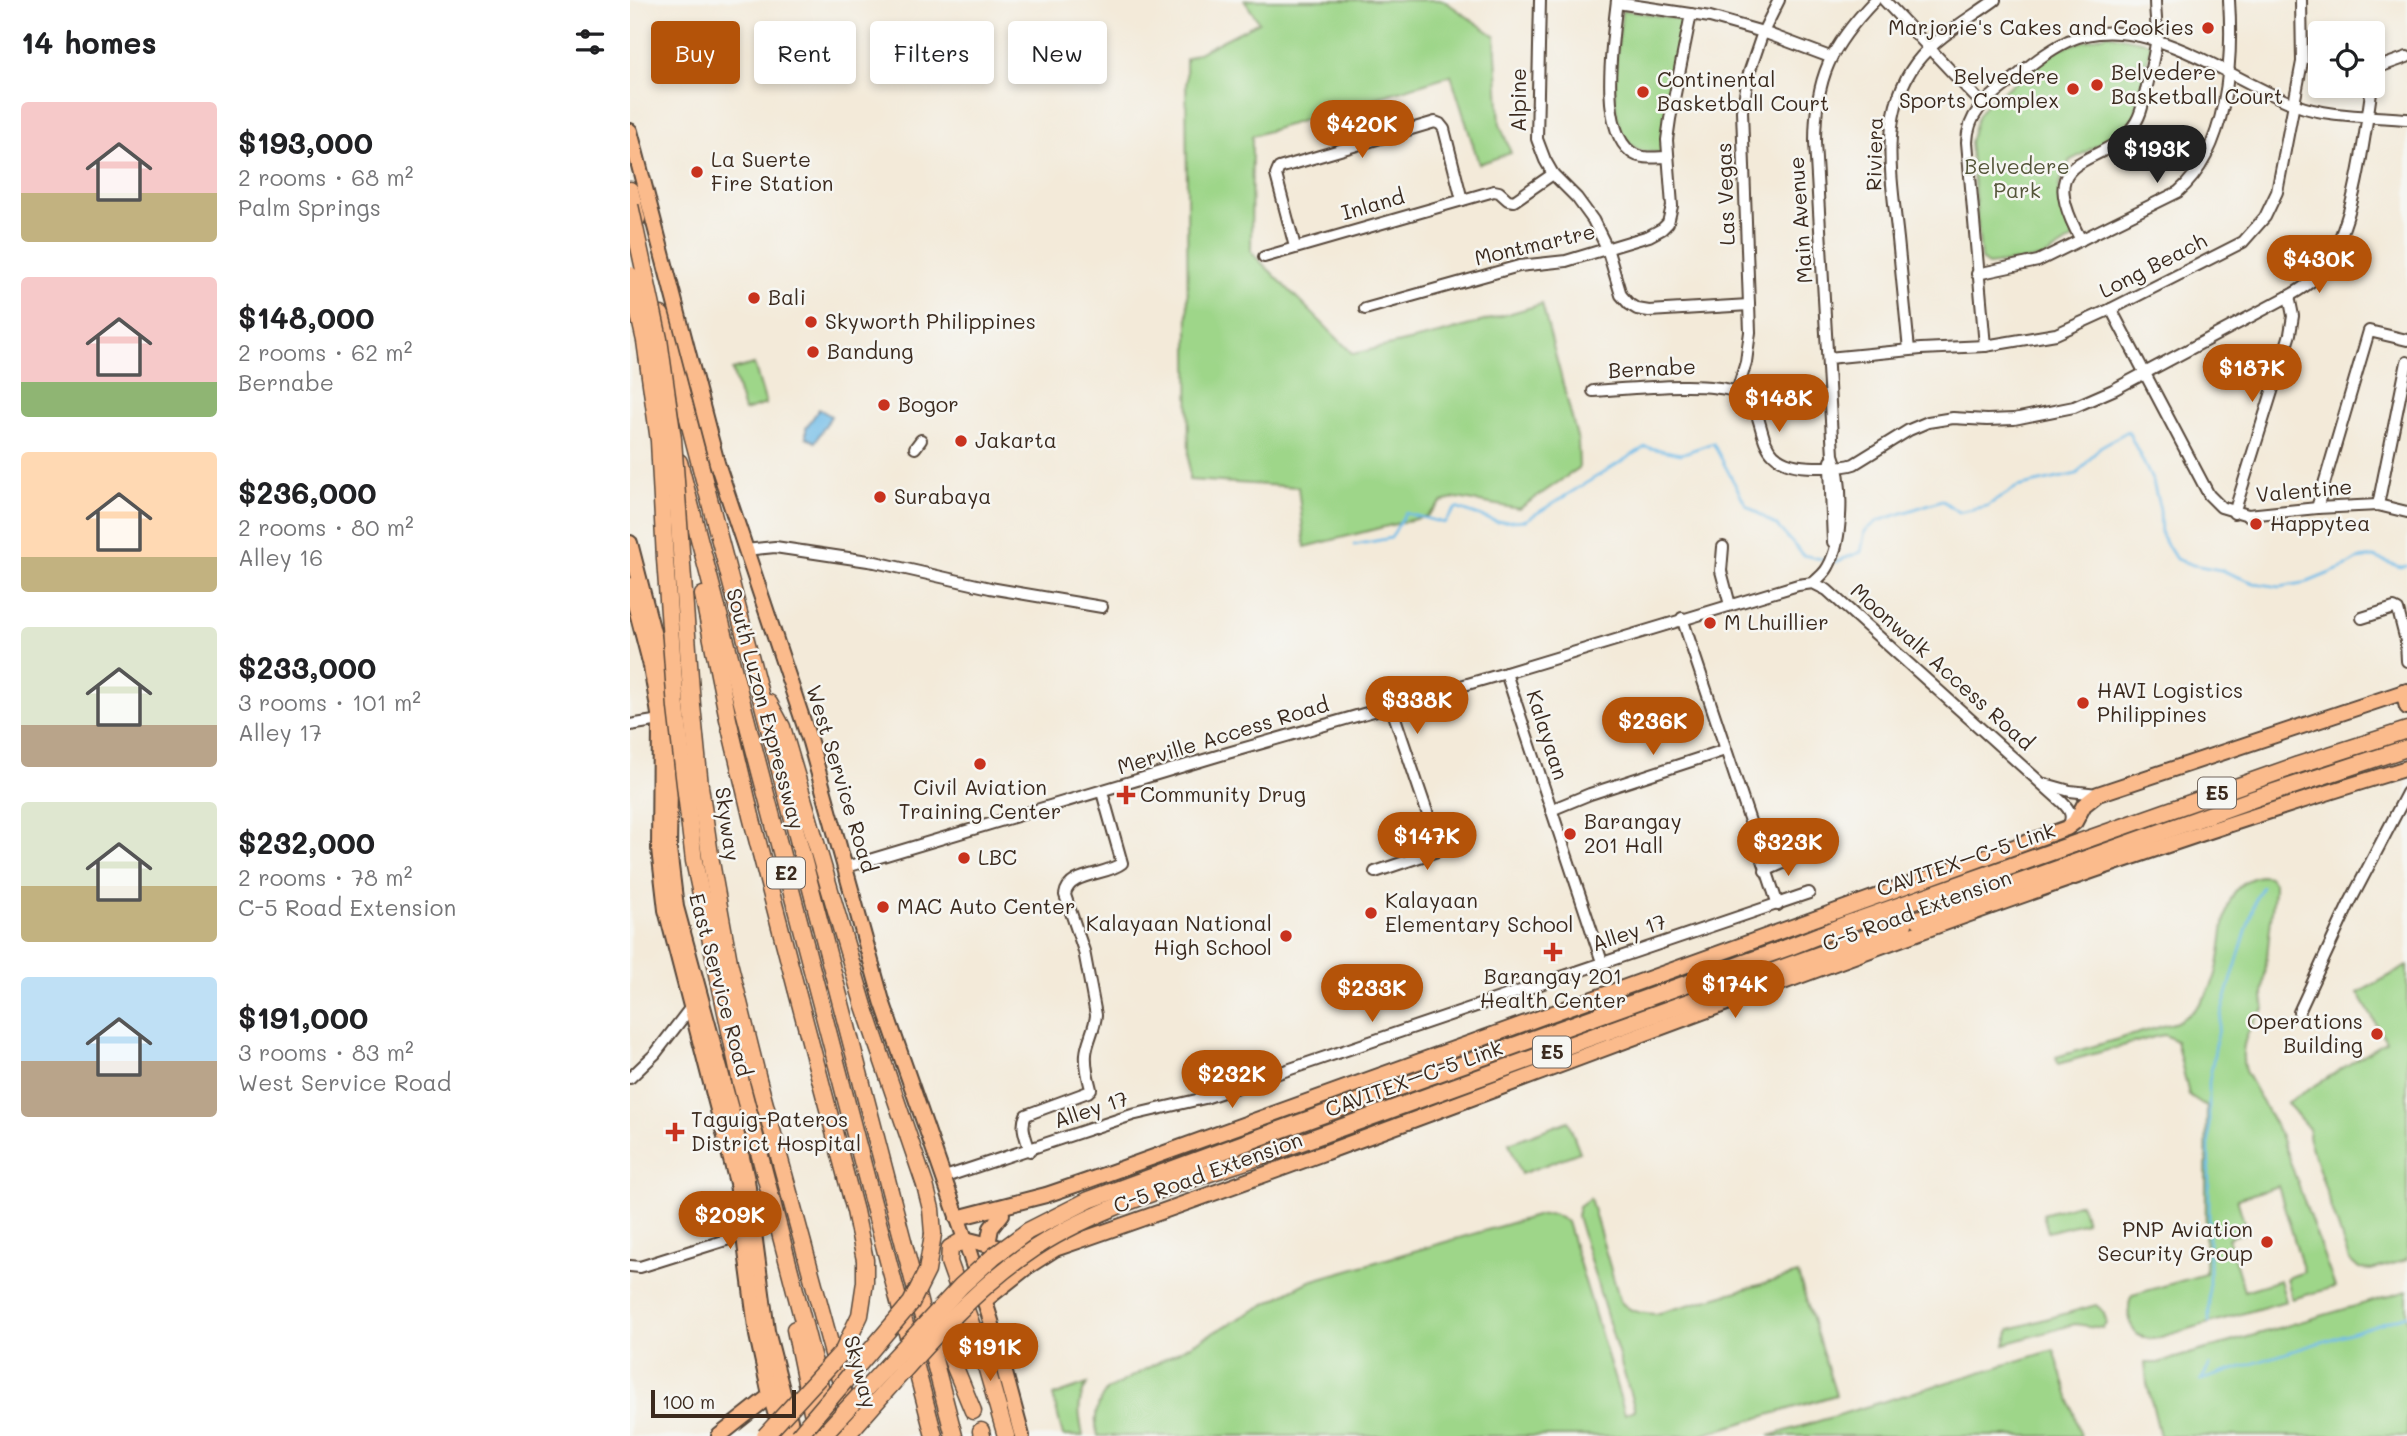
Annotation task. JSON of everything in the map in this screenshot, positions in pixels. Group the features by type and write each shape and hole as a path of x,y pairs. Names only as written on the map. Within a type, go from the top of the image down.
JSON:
{"highway":[{"name":"South Luzon Expressway","path":"630,190 954,1436"},
{"name":"Skyway","path":"630,205 659,339 673,439 692,705 706,824 729,962 758,1079 856,1436"},
{"name":"South Luzon Expressway","path":"630,276 934,1436"},
{"name":"Skyway","path":"630,276 645,341 659,440 664,559 676,708 694,862 741,1083 833,1436"},
{"path":"669,424 728,719 863,1249 865,1282 860,1315 843,1350 765,1436"},
{"path":"759,690 782,727 864,1006 920,1169 931,1209 933,1242 927,1271 905,1312 796,1436"},
{"name":"CAVITEX–C-5 Link","path":"820,1436 961,1286 994,1256 1028,1231 1089,1200 1850,923 2223,791 2403,731"},
{"name":"CAVITEX–C-5 Link","path":"846,1436 973,1298 1010,1266 1036,1247 1108,1211 2256,798 2405,749"},
{"path":"961,1229 948,1257 1006,1436"},
{"name":"Skyway","path":"789,1265 788,1300 820,1436"},
{"name":"South Luzon Expressway","path":"923,1309 944,1343 973,1411"}],"main road":[{"name":"West Service Road","path":"630,131 717,463 810,741 882,1002 961,1229 1023,1436"},
{"name":"East Service Road","path":"630,543 661,663 671,718 669,849 676,907 732,1112 782,1436"},
{"name":"East Service Road","path":"630,585 651,666 660,720 659,849 661,880 669,922 742,1182 757,1335 775,1392 796,1436"},
{"path":"2067,828 2075,822 2084,805 2098,794 2405,692 2407,707"},
{"name":"C-5 Road Extension","path":"984,1301 1055,1249 1476,1098 2022,895 2258,813 2407,768"},
{"name":"C-5 Road Extension","path":"1046,1195 2067,828"},
{"path":"961,1229 1046,1195"},
{"path":"961,1229 1046,1195"},
{"path":"988,1244 991,1228 1002,1214"},
{"path":"961,1229 988,1244 1030,1252 1055,1249"},
{"path":"719,1436 775,1392"}],"street":[{"name":"Alpine","path":"1540,0 1537,139 1553,174 1577,198 1593,220 1607,248 1621,295 1637,309 1649,311 1749,305"},
{"name":"Las Vegas","path":"1737,392 1746,362 1750,332 1742,111 1749,73 1763,32 1779,0"},
{"name":"Main Avenue","path":"1813,583 1828,568 1840,524 1833,455 1815,132 1819,89 1830,57 1848,30 1875,0"},
{"path":"1885,0 1982,104"},
{"name":"Riviera","path":"1909,350 1892,179 1891,134 1895,106 1918,61 1931,48 1995,0"},
{"path":"2081,240 2065,207 2064,194 2069,172 2077,163 2115,143 2128,133 2137,121 2142,110 2156,41 2155,0"},
{"path":"1977,274 2038,261 2166,198 2190,182 2205,160 2210,147 2229,72 2229,0"},
{"name":"Long Beach","path":"1828,358 1985,346 2056,334 2230,249 2254,232 2272,207 2277,192 2295,105 2302,54 2301,0"},
{"path":"1668,158 1643,157 1632,153 1616,131 1609,100 1617,2 1691,14 1763,32 1830,57"},
{"name":"Montmartre","path":"1364,309 1519,266 1566,261 1649,236 1662,229 1668,223 1672,206 1668,158 1670,120 1691,14"},
{"path":"1985,346 1967,142 1969,124 1982,104 2047,52 2069,41 2102,33 2123,33 2156,41 2229,72 2295,105 2313,110 2407,120"},
{"path":"2385,65 2407,57"},
{"path":"1737,392 1752,405 1770,452 1783,462 1800,467 1834,467 1854,464 1909,430 1928,422 1953,418 2014,419 2074,407 2113,390 2289,296 2316,278 2337,247 2350,210 2371,98"},
{"path":"1295,247 1276,175 1279,168 1435,122 1444,129 1462,200"},
{"name":"Inland","path":"1264,257 1497,191 1508,201 1514,201 1553,174"},
{"path":"2234,513 2290,334 2293,316 2289,296"},
{"name":"Valentine","path":"2111,309 2209,495 2221,507 2248,515 2378,505 2407,512"},
{"path":"2317,508 2369,331 2407,340"},
{"path":"2378,505 2407,362"},
{"name":"Bernabe","path":"1593,391 1710,386 1737,392"},
{"path":"745,550 775,547 875,562 990,588 1102,607"},
{"path":"1723,547 1721,571 1730,605"},
{"name":"Merville Access Road","path":"846,867 1506,673 1682,618 1798,584 1813,583"},
{"name":"Moonwalk Access Road","path":"1813,583 1826,590 2069,809 2072,818 2067,828"},
{"path":"2362,618 2394,608 2398,610 2406,641 2407,661"},
{"path":"1682,618 1778,905"},
{"name":"Kalayaan","path":"1506,673 1602,962"},
{"path":"1375,872 1438,852 1440,848 1391,706"},
{"path":"630,725 660,720"},
{"path":"1551,810 1590,794 1725,750"},
{"name":"Moonwalk Access Road","path":"2042,783 2070,791 2098,794"},
{"path":"1030,1151 1023,1130 1026,1115 1091,1089 1086,1052 1096,1015 1084,951 1065,894 1071,881 1102,873 1122,863 1102,792"},
{"path":"2299,1012 2349,904 2407,793"},
{"path":"1765,871 1799,856"},
{"name":"Alley 17","path":"942,1178 1132,1115 1205,1098 1809,893"},
{"path":"630,1078 655,1054 691,1007"},
{"path":"630,1266 639,1267 745,1234"}],"green space":[{"path":"1244,0 1443,0 1495,36 1500,124 1511,153 1479,164 1451,75 1252,136 1251,252 1353,354 1443,333 1542,304 1578,441 1579,468 1519,509 1457,498 1442,502 1427,516 1305,547 1298,487 1189,480 1186,59 1259,22"},
{"path":"1622,10 1685,20 1664,153 1637,149 1626,139 1619,124 1615,85"},
{"name":"Belvedere Park","path":"2107,34 2151,43 2135,116 2123,130 2070,161 2059,185 2059,203 2074,238 2043,258 1988,265 1981,260 1970,142 1978,115 1987,103 2061,48"},
{"path":"754,364 766,404 744,411 732,370"},
{"path":"2261,876 2270,877 2274,883 2263,994 2264,1009 2246,1038 2243,1062 2245,1071 2280,1134 2335,1287 2292,1299 2287,1278 2304,1272 2278,1186 2237,1199 2247,1232 2228,1238 2244,1291 2280,1280 2286,1301 2154,1339 2143,1337 2134,1330 2130,1321 2132,1295 2205,1274 2207,1107 2189,1095 2176,1041 2165,1035 2058,1064 2056,1057 2177,1022 2190,1014 2205,997 2215,977 2229,902 2236,890 2246,881"},
{"path":"2407,966 2407,1260 2371,1270 2359,1269 2349,1260 2308,1137 2309,1129 2287,1103 2386,1041 2358,993"},
{"path":"1568,1121 1580,1152 1521,1174 1509,1143"},
{"path":"1590,1198 1620,1301 1640,1313 1656,1314 1798,1274 1836,1395 1698,1436 1098,1436 1096,1412 1107,1390 1310,1281 1539,1215 1553,1214 1567,1222 1625,1414 1635,1410 1577,1216 1579,1206"},
{"path":"2081,1203 2086,1222 2048,1232 2043,1214"},
{"path":"2407,1291 2407,1436 2160,1436 2145,1363 2158,1363"},
{"path":"2096,1305 2105,1318 2106,1324 2102,1328 2075,1324 2005,1344 2010,1329"},
{"path":"2054,1350 2081,1436 1769,1436"},
{"path":"1087,1384 1079,1409 1083,1436 1063,1436 1053,1396"}],"water":[{"path":"819,409 831,416 815,442 806,437 806,428"}],"waterway":[{"path":"1835,562 1861,552 1865,531 1878,521 1942,500 1958,512 1987,506 2017,487 2077,474 2100,447 2128,431 2153,482 2160,510 2161,535 2176,559 2221,570 2254,583 2280,587 2308,582 2358,559 2374,557 2400,567 2407,566"},
{"path":"1354,545 1391,538 1405,513 1444,523 1456,508 1497,522 1526,520 1645,447 1681,454 1713,443 1746,505 1777,526 1803,555 1826,560"},
{"path":"2209,1322 2209,1082 2222,1011 2256,898 2262,887"},
{"path":"2201,1380 2407,1315"},
{"path":"2201,1380 2210,1365"}],"place":[{"name":"Marjorie's Cakes and Cookies","path":"2208,28"},
{"name":"Belvedere Basketball Court","path":"2097,85"},
{"name":"Belvedere Sports Complex","path":"2073,89"},
{"name":"Continental Basketball Court","path":"1643,92"},
{"name":"La Suerte Fire Station","path":"697,172"},
{"name":"Bali","path":"754,298"},
{"name":"Skyworth Philippines","path":"811,322"},
{"name":"Bandung","path":"813,352"},
{"name":"Bogor","path":"884,405"},
{"name":"Jakarta","path":"961,441"},
{"name":"Surabaya","path":"880,497"},
{"name":"Happytea","path":"2256,524"},
{"name":"M Lhuillier","path":"1710,623"},
{"name":"HAVI Logistics Philippines","path":"2083,703"},
{"name":"Civil Aviation Training Center","path":"980,764"},
{"name":"Community Drug","path":"1126,795"},
{"name":"Barangay 201 Hall","path":"1570,834"},
{"name":"LBC","path":"964,858"},
{"name":"MAC Auto Center","path":"883,907"},
{"name":"Kalayaan Elementary School","path":"1371,913"},
{"name":"Kalayaan National High School","path":"1286,936"},
{"name":"Barangay 201 Health Center","path":"1553,952"},
{"name":"Operations Building","path":"2377,1034"},
{"name":"Taguig-Pateros District Hospital","path":"675,1132"},
{"name":"PNP Aviation Security Group","path":"2267,1242"}]}
